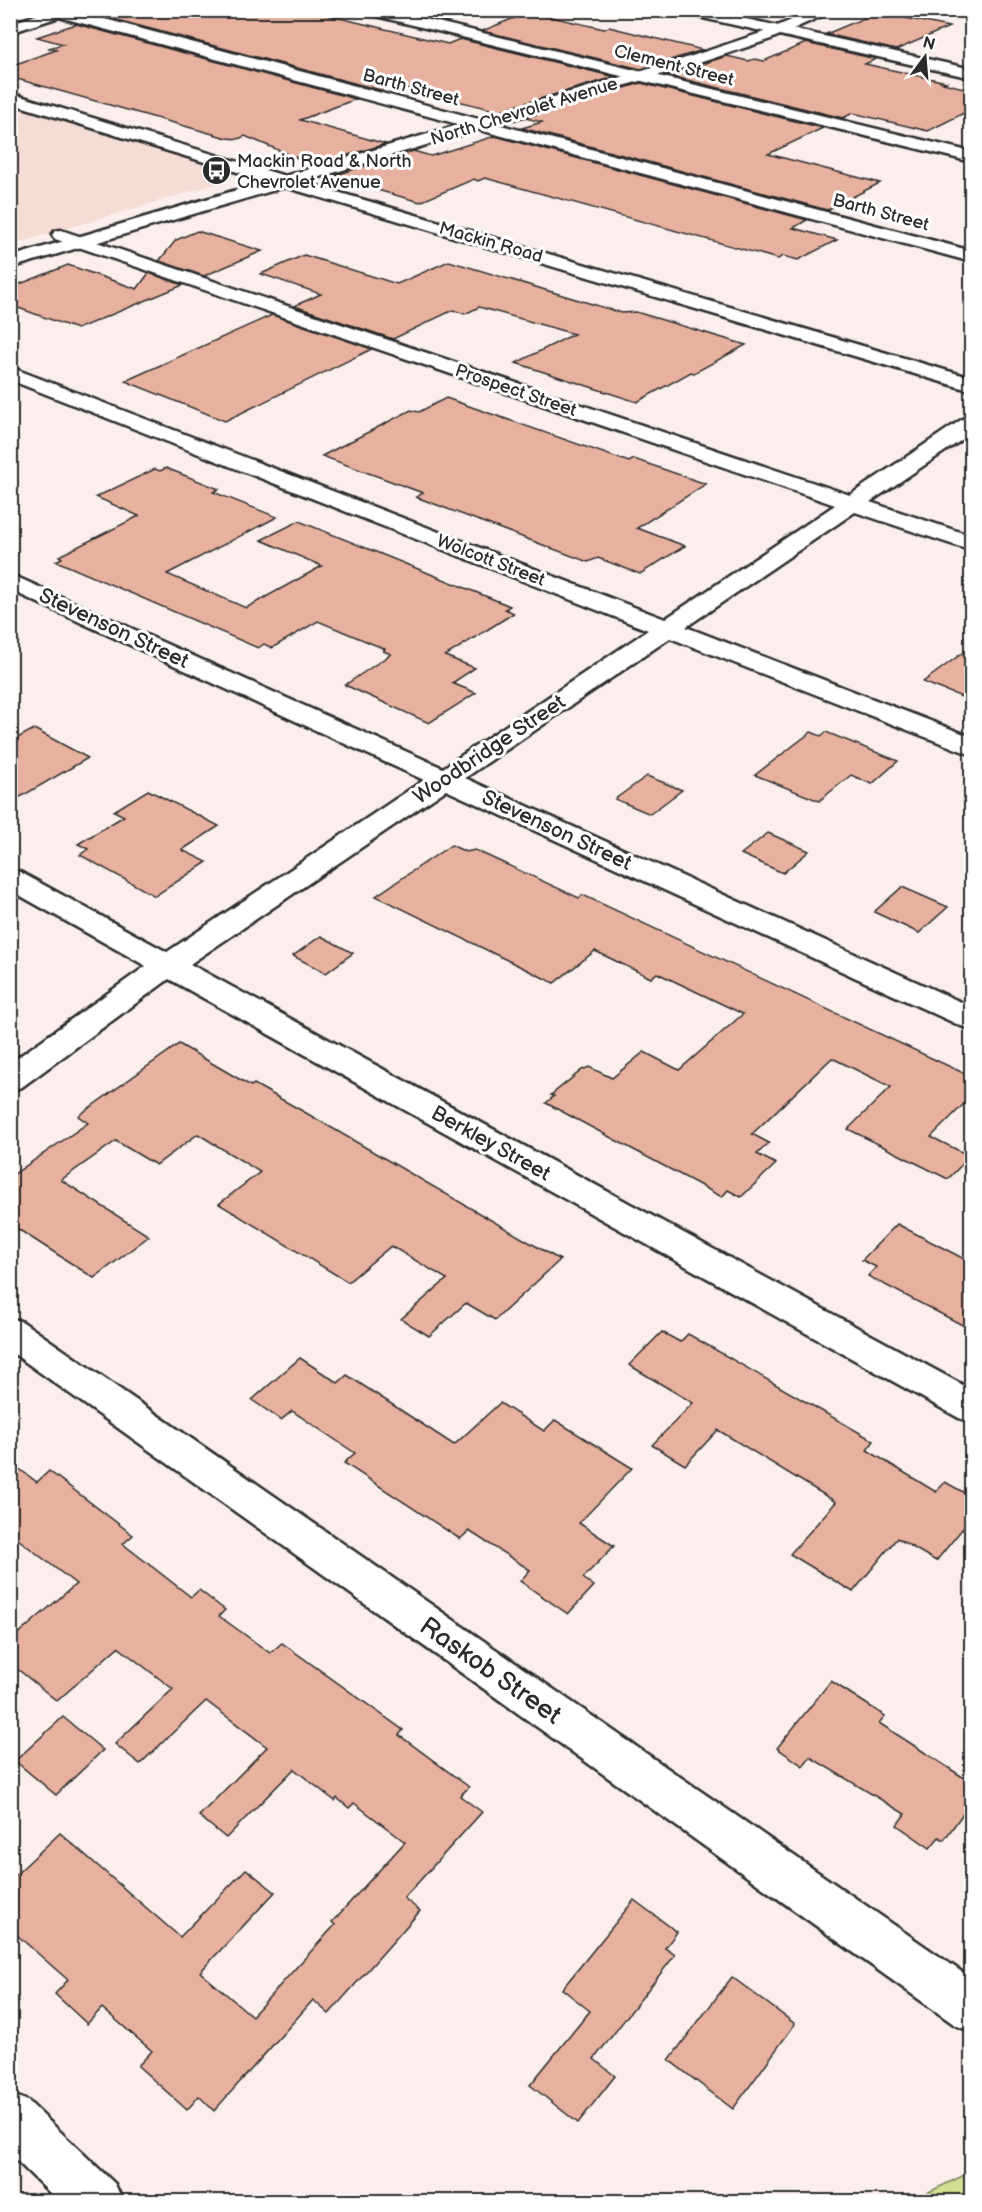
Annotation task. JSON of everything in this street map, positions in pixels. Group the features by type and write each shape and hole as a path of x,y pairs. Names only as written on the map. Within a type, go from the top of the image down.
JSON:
{"street":[{"name":"Clement Street","path":"368,10 972,157"},
{"path":"685,10 972,74"},
{"name":"North Chevrolet Avenue","path":"10,250 620,72 758,27 799,10"},
{"name":"North Chevrolet Avenue","path":"10,263 640,77 778,31 828,10"},
{"path":"10,29 57,11"},
{"name":"Barth Street","path":"57,11 972,257"},
{"name":"Mackin Road","path":"10,98 264,176 972,385"},
{"name":"Prospect Street","path":"61,235 972,544"},
{"name":"Wolcott Street","path":"10,373 972,747"},
{"name":"Woodbridge Street","path":"10,1079 70,1033 168,965 972,423"},
{"name":"Stevenson Street","path":"10,581 972,1019"},
{"name":"Berkley Street","path":"10,878 972,1408"},
{"name":"Raskob Street","path":"10,1332 972,2008"},
{"path":"10,2119 96,2202"}],"shaded area":[{"path":"11,103 220,170 225,177 216,184 11,245"}],"green space":[{"path":"971,2172 971,2201 909,2201 914,2199"}],"building":[{"path":"120,10 306,10 448,44 460,39 615,77 498,111 394,85 380,90 102,16"},
{"path":"529,12 604,29 609,27 703,50 641,69 482,31"},
{"path":"874,14 949,27 896,50 826,34"},
{"path":"76,24 356,99 300,120 386,144 314,165 245,136 238,139 227,138 10,77 10,66 56,50 49,48 63,44 37,37"},
{"path":"806,43 876,59 865,64 972,90 972,109 928,131 853,113 843,118 666,75 727,56 748,61 755,59 764,61"},
{"path":"641,83 823,128 768,154 880,183 827,210 522,128 542,122 525,118"},
{"path":"495,136 807,220 793,228 837,240 798,260 783,256 778,259 485,178 478,181 474,179 420,202 363,186 336,175 413,151 431,156"},
{"path":"197,231 262,251 204,276 159,261 176,240"},
{"path":"304,255 397,284 449,261 622,313 636,312 746,345 637,402 516,363 574,334 479,307 465,314 453,310 393,339 294,306 321,294 261,274"},
{"path":"68,265 137,289 149,273 183,285 77,329 10,305 10,288"},
{"path":"272,315 372,349 225,421 125,381"},
{"path":"446,398 629,462 634,459 706,484 637,528 685,546 640,574 598,558 588,562 416,497 423,493 322,456 411,410 419,412"},
{"path":"166,468 219,489 213,492 277,517 167,574 246,608 322,566 261,540 299,521 510,606 505,609 514,613 445,656 475,668 452,683 476,693 429,723 345,685 391,654 383,651 385,649 318,621 272,648 264,644 258,648 56,561 62,558 59,556 139,516 96,497 155,469 160,471"},
{"path":"972,646 972,701 923,682"},
{"path":"34,729 88,758 10,803 10,742"},
{"path":"811,732 821,736 826,732 898,761 872,784 851,775 819,801 755,775"},
{"path":"647,776 682,790 650,814 615,799"},
{"path":"148,790 219,826 182,850 207,862 155,896 80,855 88,849 78,844 124,816 114,811"},
{"path":"768,833 809,851 783,873 741,854"},
{"path":"451,845 466,852 475,850 579,898 583,895 972,1077 972,1096 931,1137 970,1156 948,1179 848,1129 891,1087 832,1058 752,1134 769,1143 757,1154 776,1164 741,1197 728,1190 722,1197 546,1103 554,1096 551,1095 582,1070 589,1067 612,1078 644,1052 679,1070 743,1014 657,973 651,978 595,951 554,983 376,896"},
{"path":"902,887 948,907 919,933 874,912"},
{"path":"321,936 353,953 326,973 293,956"},
{"path":"179,1044 251,1086 254,1084 306,1113 560,1260 495,1320 466,1303 429,1336 401,1319 447,1279 391,1246 348,1282 219,1204 260,1172 198,1134 156,1165 116,1141 61,1180 149,1236 94,1278 10,1224 10,1177 88,1123 78,1116"},
{"path":"897,1224 972,1263 972,1330 868,1276 876,1267 862,1260"},
{"path":"662,1332 680,1342 688,1334 874,1441 867,1450 936,1492 945,1482 972,1497 972,1517 936,1561 897,1538 853,1592 790,1554 836,1502 718,1430 685,1465 652,1445 693,1403 629,1365"},
{"path":"300,1358 338,1383 347,1375 454,1445 500,1403 544,1431 555,1420 632,1468 579,1523 614,1546 583,1578 594,1586 568,1614 520,1581 530,1570 469,1531 460,1539 344,1463 355,1453 292,1411 281,1420 252,1400"},
{"path":"10,1462 37,1482 49,1471 133,1535 123,1544 191,1597 199,1590 225,1610 219,1616 270,1653 282,1643 403,1730 399,1735 469,1787 460,1796 482,1812 404,1898 420,1911 329,2014 313,2000 214,2111 199,2096 187,2110 138,2066 152,2051 102,2008 87,2024 55,1994 68,1980 10,1929 10,1880 60,1833 180,1937 246,1869 275,1892 200,1972 252,2016 335,1925 332,1922 405,1842 354,1803 349,1808 337,1798 335,1801 294,1769 226,1838 199,1816 267,1747 206,1701 140,1764 115,1744 173,1689 118,1647 57,1701 10,1663 10,1641 76,1584 10,1533"},
{"path":"831,1681 885,1716 879,1723 972,1783 972,1801 944,1840 939,1837 930,1848 897,1825 905,1814 810,1757 803,1766 777,1748"},
{"path":"63,1717 103,1750 56,1795 15,1761"},
{"path":"634,1900 677,1932 665,1948 675,1955 594,2059 615,2076 578,2123 530,2085 590,2011 562,1989"},
{"path":"732,1977 795,2024 733,2109 669,2060"}],"place":[{"name":"Mackin Road & North Chevrolet Avenue","path":"216,171"}]}
